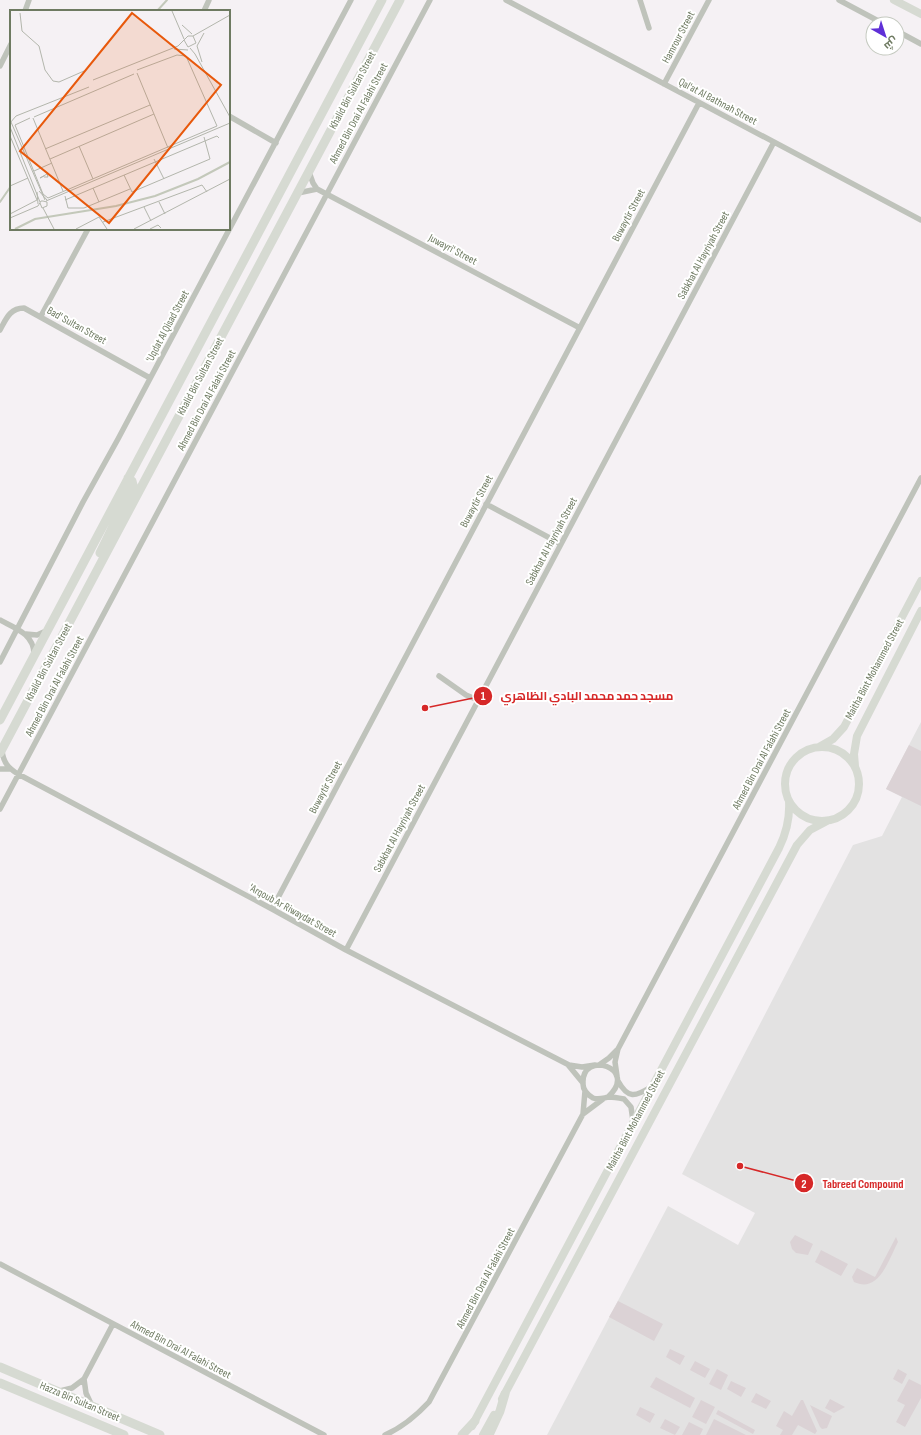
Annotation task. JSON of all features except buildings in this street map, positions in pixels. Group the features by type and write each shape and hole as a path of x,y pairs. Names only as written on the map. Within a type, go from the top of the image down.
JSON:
{"main road":[{"name":"Khalid Bin Sultan Street","path":"0,720 382,0"},
{"name":"Khalid Bin Sultan Street","path":"1,751 400,0"},
{"path":"894,0 921,14"},
{"path":"99,566 101,550 133,485 132,480 128,478"},
{"name":"Maitha Bint Mohammed Street","path":"817,748 832,740 844,726 921,581"},
{"name":"Maitha Bint Mohammed Street","path":"857,773 854,754 857,736 921,611"},
{"path":"817,748 830,748 842,753 851,761 857,773 859,790 852,806 843,814 832,820 814,820 802,815 789,801 785,784 789,767 801,754 817,748"},
{"name":"Maitha Bint Mohammed Street","path":"467,1435 784,839 789,820 789,801"},
{"name":"Maitha Bint Mohammed Street","path":"483,1435 797,845 810,830 827,821"},
{"name":"Hazza Bin Sultan Street","path":"0,1368 160,1435"},
{"name":"Hazza Bin Sultan Street","path":"0,1382 124,1435"},
{"path":"489,1435 500,1411 505,1394"},
{"path":"462,1435 475,1421"}],"street":[{"path":"25,10 29,0"},
{"path":"204,10 209,0"},
{"name":"'Uqdat Al Qisad Street","path":"230,229 352,0"},
{"name":"Ahmed Bin Drai Al Falahi Street","path":"0,808 430,0"},
{"name":"Qal'at Al Bathnah Street","path":"506,0 921,220"},
{"path":"640,0 648,28"},
{"name":"Hamrour Street","path":"664,84 709,0"},
{"path":"839,0 869,16"},
{"path":"905,35 921,44"},
{"path":"0,66 10,46"},
{"name":"Buwaytir Street","path":"272,909 699,103"},
{"path":"230,117 276,143"},
{"name":"Sabkhat Al Hayriyah Street","path":"346,950 774,142"},
{"path":"298,192 317,189 313,184 309,172"},
{"name":"Juwayri' Street","path":"317,189 580,328"},
{"path":"41,316 87,230"},
{"name":"'Uqdat Al Qisad Street","path":"0,662 229,230"},
{"name":"Bad' Sultan Street","path":"0,330 9,313 18,308 24,308 41,316 150,378"},
{"name":"Ahmed Bin Drai Al Falahi Street","path":"617,1079 615,1062 618,1049 921,478"},
{"path":"486,504 561,544"},
{"path":"0,620 26,634 37,635 47,631"},
{"path":"26,634 32,644 34,656"},
{"path":"439,676 466,695 478,700"},
{"path":"1,751 3,758 10,769"},
{"path":"0,769 10,769"},
{"name":"'Arqoub Ar Riwaydat Street","path":"10,769 346,950 568,1065 582,1067 597,1065"},
{"name":"Ahmed Bin Drai Al Falahi Street","path":"597,1065 609,1058 618,1049"},
{"name":"'Arqoub Ar Riwaydat Street","path":"568,1065 583,1083"},
{"path":"633,1123 632,1112 628,1102 624,1099 592,1097 585,1090 583,1083 586,1072 597,1065 610,1068 624,1091 632,1095 641,1093 653,1086"},
{"path":"606,1098 614,1092 617,1079"},
{"name":"Ahmed Bin Drai Al Falahi Street","path":"385,1435 397,1430 409,1422 429,1402 583,1114 585,1090"},
{"name":"Ahmed Bin Drai Al Falahi Street","path":"583,1114 606,1098"},
{"name":"Ahmed Bin Drai Al Falahi Street","path":"0,1264 324,1435"},
{"name":"Ahmed Bin Drai Al Falahi Street","path":"84,1379 113,1324"},
{"path":"57,1391 72,1388 84,1379 86,1393 92,1406"}],"shaded area":[{"path":"921,722 921,1435 547,1435 668,1206 738,1245 755,1213 682,1174 853,845 882,836 902,797 886,789"},
{"path":"909,745 921,751 921,806 886,789"},
{"path":"795,1235 813,1244 808,1255 796,1253 792,1249 790,1242"},
{"path":"896,1237 898,1242 887,1265 877,1279 870,1283 863,1284 854,1282 852,1277 857,1268 875,1277"},
{"path":"821,1250 848,1264 841,1276 815,1262"},
{"path":"618,1301 663,1324 654,1341 609,1317"},
{"path":"670,1349 685,1356 680,1365 666,1357"},
{"path":"695,1361 710,1369 705,1378 690,1370"},
{"path":"717,1369 728,1375 721,1390 709,1384"},
{"path":"898,1369 907,1374 902,1384 893,1379"},
{"path":"656,1377 695,1398 690,1408 650,1387"},
{"path":"909,1379 921,1385 921,1398 905,1427 896,1422 905,1405 897,1401"},
{"path":"731,1381 746,1388 741,1397 727,1389"},
{"path":"756,1393 771,1401 766,1409 751,1402"},
{"path":"830,1399 845,1407 834,1413 825,1408"},
{"path":"701,1400 715,1407 706,1424 692,1417"},
{"path":"801,1400 803,1400 817,1431 815,1434 798,1425 792,1435 780,1435 783,1430 776,1426 784,1411 792,1416"},
{"path":"810,1405 832,1416 827,1428 822,1429 820,1427"},
{"path":"640,1407 655,1414 650,1423 636,1415"},
{"path":"718,1410 755,1430 753,1434 716,1414"},
{"path":"665,1419 680,1427 675,1435 660,1428"},
{"path":"714,1419 746,1435 706,1435"},
{"path":"689,1422 703,1429 700,1435 682,1435"}],"waterway":[{"path":"158,10 167,0"},
{"path":"0,202 10,187"}],"place":[{"name":"مسجد حمد محمد البادي الظاهري","path":"425,708"},
{"name":"Tabreed Compound","path":"740,1166"}]}
